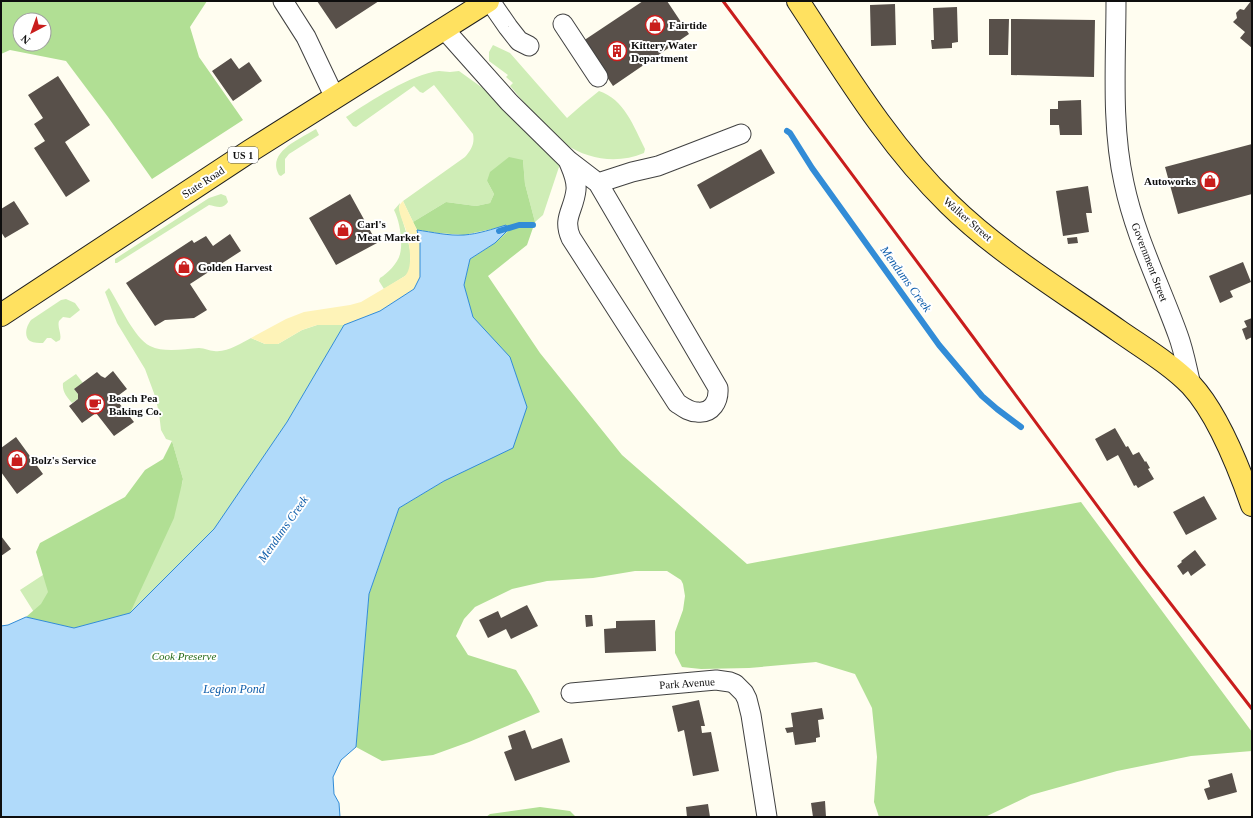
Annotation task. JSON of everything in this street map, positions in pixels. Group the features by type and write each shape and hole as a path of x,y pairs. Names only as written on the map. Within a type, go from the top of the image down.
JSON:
{"main road":[{"name":"State Road","path":"1,315 250,151 489,1"},
{"name":"Walker Street","path":"798,1 884,129 903,154 949,204 1008,253 1170,367 1190,385"},
{"name":"Government Street","path":"1190,385 1212,416 1247,474 1252,505"}],"street":[{"path":"283,1 306,37 335,98"},
{"path":"489,1 519,41 529,46"},
{"name":"Government Street","path":"1116,1 1116,115 1123,182 1142,241 1179,337 1190,385"},
{"path":"562,24 598,77"},
{"path":"444,29 509,102 568,160 598,183 718,388 719,396 714,406 708,410 698,413 687,410 677,403 571,238 567,230 567,220 576,189 575,178 568,160"},
{"path":"598,183 632,172 658,166 741,134"},
{"name":"Park Avenue","path":"571,693 716,680 735,684 744,693 751,715 767,817"}],"green space":[{"path":"1,1 207,1 190,27 199,57 243,120 152,179 66,61 20,52 52,52 52,12 12,12 12,50 1,54"},
{"path":"493,45 510,53 567,118 599,91 615,100 622,107 632,123 645,149 644,153 624,158 604,159 584,154 558,139 510,86 513,83 506,77 508,75 489,61 489,52"},
{"path":"439,71 459,71 484,89 560,164 543,215 535,222 525,184 523,160 487,181 494,194 490,203 476,206 446,202 413,222 403,201 465,157 473,144 473,134 434,85 423,93 414,86 356,127 353,126 346,117 391,89 416,77"},
{"path":"316,129 319,135 289,154 285,159 285,173 281,176 279,175 276,167 277,160 281,153 294,142"},
{"path":"509,157 523,160 525,184 535,222 527,245 488,276 540,353 622,455 747,564 1081,502 1252,732 1252,751 1191,756 1117,771 1031,795 985,817 879,817 874,802 877,757 872,708 855,674 816,662 749,668 701,669 682,667 675,653 675,632 683,610 685,596 681,580 667,571 635,571 593,578 547,581 512,589 475,607 464,619 456,636 468,655 516,670 540,712 469,742 433,755 382,761 356,747 369,594 399,508 444,481 510,358 473,318 464,285 470,259 495,243 508,231 506,226 464,235 417,230 413,222 446,202 476,206 490,203 494,194 487,181 490,172"},
{"path":"221,194 226,196 228,202 224,206 219,207 209,205 115,263 115,259 209,198"},
{"path":"400,203 399,208 410,250 410,268 409,273 384,289 379,281 380,278 392,268 400,254 400,232 398,220 394,210"},
{"path":"109,288 138,336 150,346 161,349 174,350 203,348 212,351 224,351 251,338 265,344 278,344 302,330 317,325 344,325 287,422 241,490 277,534 1,817 42,625 20,590 182,484 183,479 172,441 166,439 161,430 155,396 145,369 117,323 105,292"},
{"path":"66,299 75,303 80,310 70,318 63,317 59,321 60,340 56,342 51,338 47,338 43,343 35,343 30,341 26,333 31,320 61,300"},
{"path":"76,374 83,383 74,389 78,394 78,399 72,403 64,392 63,383"},
{"path":"172,441 183,479 174,518 130,613 74,628 26,617 41,604 48,592 36,552 40,543 125,497 145,470 163,459"},
{"path":"540,807 570,811 576,817 486,817 490,814"}],"sand":[{"path":"403,201 417,230 420,243 420,277 414,289 380,311 344,325 317,325 302,330 278,344 265,344 251,338 286,319 304,312 361,302 405,276 408,272 410,254 406,230 399,209"}],"water":[{"name":"Legion Pond","path":"506,225 508,230 495,243 470,259 464,285 473,317 510,357 527,407 513,448 444,481 399,508 369,594 356,747 341,760 333,777 334,794 339,803 340,817 1,817 1,626 8,625 26,617 74,628 130,613 214,529 287,422 344,325 380,311 414,289 420,277 420,243 417,230 464,235"}],"building":[{"path":"317,1 379,1 336,29"},
{"path":"643,1 667,1 689,34 613,86 583,41"},
{"path":"1251,1 1252,48 1240,38 1245,32 1233,22 1237,18 1236,13 1240,9 1244,10"},
{"path":"895,4 896,45 871,46 870,5"},
{"path":"957,7 958,42 952,43 952,48 932,49 931,40 934,40 933,8"},
{"path":"989,19 1009,19 1008,55 989,55"},
{"path":"1011,19 1095,20 1094,77 1011,75"},
{"path":"231,58 239,69 249,62 262,81 233,101 212,71"},
{"path":"58,76 90,125 65,142 90,181 66,197 34,148 45,141 34,124 43,118 28,95"},
{"path":"1081,100 1082,135 1060,135 1059,125 1050,125 1050,109 1058,109 1058,101"},
{"name":"Autoworks","path":"1252,144 1252,194 1178,214 1165,167"},
{"path":"761,149 775,173 710,209 697,185"},
{"path":"1088,186 1092,213 1086,213 1089,232 1063,236 1056,191"},
{"name":"Carl's Meat Market","path":"350,194 377,243 336,265 309,218"},
{"path":"14,201 29,224 5,238 1,232 1,209"},
{"name":"Golden Harvest","path":"230,234 241,251 190,284 207,310 194,318 165,320 155,326 126,283 192,240 194,243 206,236 213,246"},
{"path":"1077,237 1078,243 1068,244 1067,238"},
{"path":"1243,262 1251,282 1230,291 1233,297 1220,303 1209,276"},
{"path":"1252,318 1252,337 1246,340 1242,329 1247,327 1244,321"},
{"name":"Beach Pea Baking Co.","path":"113,371 127,389 115,398 134,422 114,436 96,413 82,423 69,406 78,399 78,394 74,389 97,372 105,378"},
{"path":"1115,428 1126,447 1128,446 1133,455 1139,452 1150,468 1148,469 1154,479 1138,488 1136,485 1134,486 1118,455 1107,461 1095,439"},
{"name":"Bolz's Service","path":"16,437 43,474 17,494 1,472 1,448"},
{"path":"1204,496 1217,519 1186,535 1173,512"},
{"path":"1,536 11,549 1,556"},
{"path":"1195,550 1206,565 1191,576 1188,571 1183,575 1177,566"},
{"path":"527,605 538,626 511,639 506,629 488,638 479,620 498,611 501,618"},
{"path":"585,615 592,615 593,626 586,627"},
{"path":"655,620 656,651 605,653 604,629 616,628 616,621"},
{"path":"699,700 705,726 701,726 702,733 711,732 719,771 693,776 684,730 678,732 672,706"},
{"path":"822,708 824,719 818,720 820,737 816,738 816,742 795,745 793,732 787,733 785,728 793,727 791,713"},
{"path":"525,730 532,749 562,738 570,762 515,781 504,752 512,749 508,736"},
{"path":"1232,773 1237,792 1208,800 1204,789 1210,787 1208,780"},
{"path":"825,801 826,817 813,817 811,803"},
{"path":"708,804 710,817 687,817 686,807"}],"waterway":[{"name":"Mendums Creek","path":"787,131 790,133 812,168 939,345 982,396 1021,427"},
{"name":"Mendums Creek","path":"499,231 519,225 533,225"}],"railway":[{"path":"723,1 1140,564 1252,709"}],"place":[{"name":"Fairtide","path":"655,25"},
{"name":"Kittery Water Department","path":"617,51"},
{"name":"Autoworks","path":"1210,181"},
{"name":"Carl's Meat Market","path":"343,230"},
{"name":"Golden Harvest","path":"184,267"},
{"name":"Beach Pea Baking Co.","path":"95,404"},
{"name":"Bolz's Service","path":"17,460"}],"park label":[{"name":"Cook Preserve","path":"184,656"}]}
